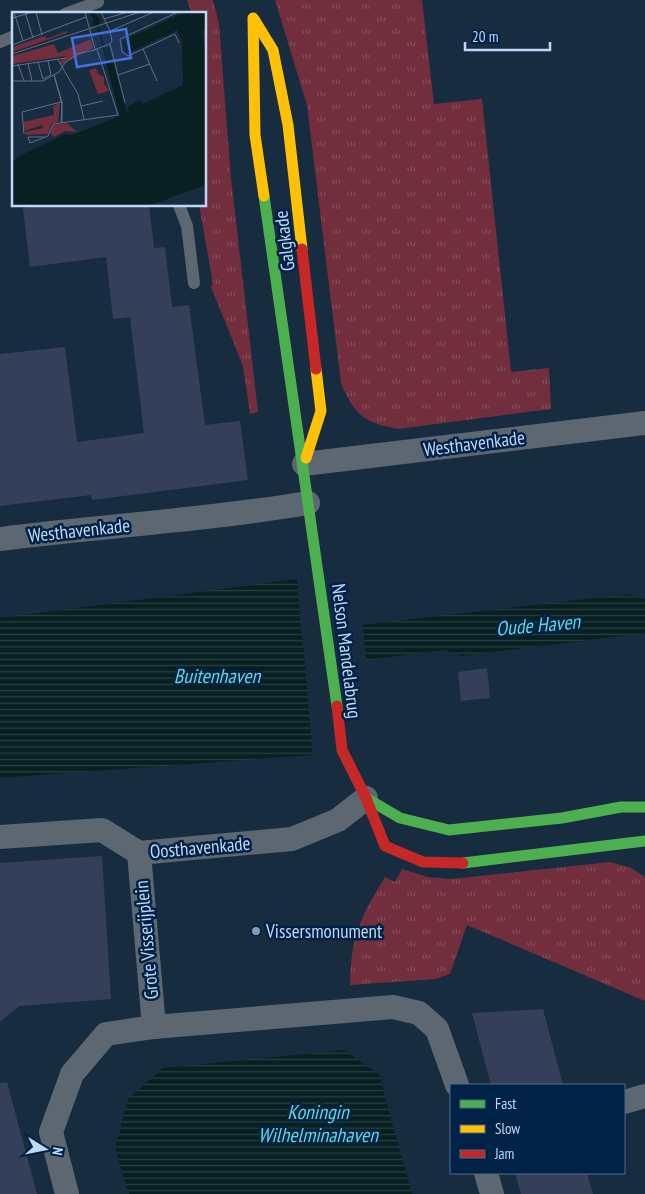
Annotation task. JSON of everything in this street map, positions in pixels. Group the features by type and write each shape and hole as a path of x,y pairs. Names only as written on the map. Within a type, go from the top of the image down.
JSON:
{"main road":[{"name":"Galgkade","path":"304,464 321,411 288,125 273,50 252,13 254,135 304,464 308,503"},
{"name":"Nelson Mandelabrug","path":"308,503 333,666 342,750 366,798"},
{"path":"366,798 400,818 448,830 552,819 621,807 645,807"},
{"path":"366,798 385,846 423,862 452,864 592,849 645,841"}],"street":[{"name":"Westhavenkade","path":"304,464 645,423"},
{"name":"Westhavenkade","path":"0,539 109,526 163,523 308,503"},
{"name":"Oosthavenkade","path":"0,838 102,830 139,853 292,839 338,820 366,798"},
{"name":"Grote Visserijplein","path":"139,853 154,1027"},
{"path":"67,1194 51,1132 72,1074 106,1034 154,1027 393,1007 419,1013 437,1029 457,1084"},
{"path":"625,1102 645,1096"},
{"path":"486,1174 492,1194"}],"lane":[{"path":"73,12 100,5"},
{"path":"0,42 12,37"},
{"path":"179,206 187,226 194,283"}],"green space":[{"path":"187,0 213,0 219,24 231,178 258,412 250,414 243,366 211,287 213,284 199,206 206,206 206,12 191,12"},
{"path":"275,0 422,0 434,104 482,99 511,372 549,368 551,409 398,429 369,420 362,416 351,403 341,383 307,105"},
{"path":"610,862 631,868 645,877 645,1001 467,925 450,974 435,979 350,985 352,953 358,928 369,904 385,877 395,882 402,869 428,877 451,879"}],"water":[{"name":"Buitenhaven","path":"297,579 301,632 628,594 645,599 645,633 461,656 445,650 305,668 313,755 0,778 0,618"},
{"name":"Koningin Wilhelminahaven","path":"344,1050 379,1074 412,1194 129,1194 115,1149 128,1099 163,1068"}],"pier":[{"path":"362,623 367,662 306,670 301,629"}],"building":[{"path":"38,206 149,206 154,248 165,247 172,307 189,305 205,425 240,421 248,480 92,500 91,495 0,506 0,354 65,347 77,442 144,433 130,317 113,319 106,257 30,267 23,208"},
{"path":"487,668 490,698 461,701 458,672"},
{"path":"102,856 111,999 19,1006 0,1022 0,863"},
{"path":"543,1009 563,1084 491,1084 472,1013"},
{"path":"7,1082 37,1194 0,1194 0,1083"},
{"path":"515,1174 587,1174 593,1194 521,1194"}],"traffic: fast":[{"path":"264,196 337,706"},
{"path":"366,798 400,818 449,830 562,818 621,807 645,807"},
{"path":"463,863 645,841"}],"traffic: slow":[{"path":"253,18 255,135 264,196"},
{"path":"254,19 273,50 288,125 302,249"},
{"path":"306,458 321,411 316,369"}],"traffic: jam":[{"path":"302,249 316,369"},
{"path":"337,706 342,750 366,798 385,846 423,862 463,863"}],"place":[{"name":"Vissersmonument","path":"256,931"}],"water label":[{"name":"Oude Haven","path":"538,625"}]}
